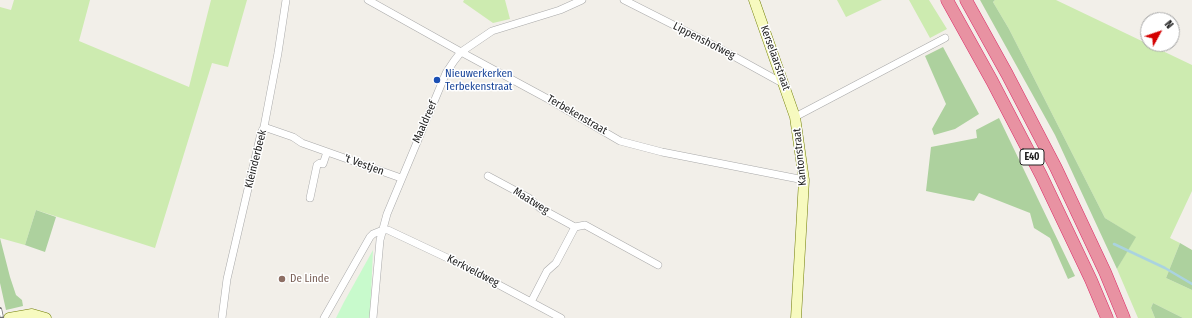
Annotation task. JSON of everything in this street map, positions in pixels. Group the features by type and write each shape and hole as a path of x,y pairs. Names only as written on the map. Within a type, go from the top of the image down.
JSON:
{"highway":[{"name":"E40","path":"947,0 992,81 1041,175 1091,280 1107,318"},
{"name":"E40","path":"966,0 1056,168 1105,272 1124,318"}],"street":[{"name":"Kleinderbeek","path":"222,318 227,279 261,133 264,127 280,45 286,0"},
{"name":"Terbekenstraat","path":"368,0 460,52 548,98 620,140 669,154 804,180"},
{"name":"Maaldreef","path":"373,318 382,230 401,178 446,73 460,52 492,31 560,10 582,0"},
{"name":"Lippenshofweg","path":"624,0 717,47 784,84"},
{"name":"Kerselaarstraat","path":"754,0 795,117"},
{"name":"Kantonstraat","path":"796,318 804,180 795,117 945,38"},
{"name":"'t Vestjen","path":"264,127 292,137 302,143 401,178"},
{"path":"310,198 317,165 320,163 323,164 327,152"},
{"name":"Maatweg","path":"488,176 529,198 540,208 575,227 585,225 658,265"},
{"path":"531,302 547,271 556,263 575,227"},
{"path":"324,318 370,237 382,230"},
{"name":"Kerkveldweg","path":"382,230 388,230 458,263 561,318"},
{"path":"9,318 32,314 46,318"}],"green space":[{"path":"14,0 90,0 79,41 189,87 211,0 247,0 228,67 212,63 155,248 36,210 25,245 0,238 0,7 11,10"},
{"path":"464,0 505,0 510,19 493,23 463,2"},
{"path":"837,0 882,0 846,17"},
{"path":"909,0 929,0 947,29 930,38"},
{"path":"980,0 995,0 993,2 1009,29 1105,218 1136,237 1117,269 1055,135"},
{"path":"995,0 1056,0 1140,40 1140,52 1165,52 1192,65 1192,191 1170,238 1180,243 1166,278 1192,290 1192,318 1183,318 1153,303 1151,308 1155,318 1138,318 1117,269 1135,237 1105,218 1009,29 993,2"},
{"path":"943,47 979,114 955,129 934,135 932,129 946,104 925,56"},
{"path":"999,118 1075,276 1068,279 1050,238 1034,228 1030,213 979,193 974,201 926,191 931,147 977,138 976,130"},
{"path":"36,210 56,217 45,252 25,245"},
{"path":"0,238 16,295 22,300 23,306 6,310 0,283"},
{"path":"1180,243 1192,250 1192,290 1166,278"},
{"path":"373,250 370,318 336,318 344,302"},
{"path":"1153,303 1183,318 1155,318 1151,308"}],"waterway":[{"path":"1114,244 1165,268 1192,284"}],"railway":[{"path":"0,309 2,318"}],"place":[{"name":"Nieuwerkerken Terbekenstraat","path":"437,80"},
{"name":"De Linde","path":"282,279"}]}
